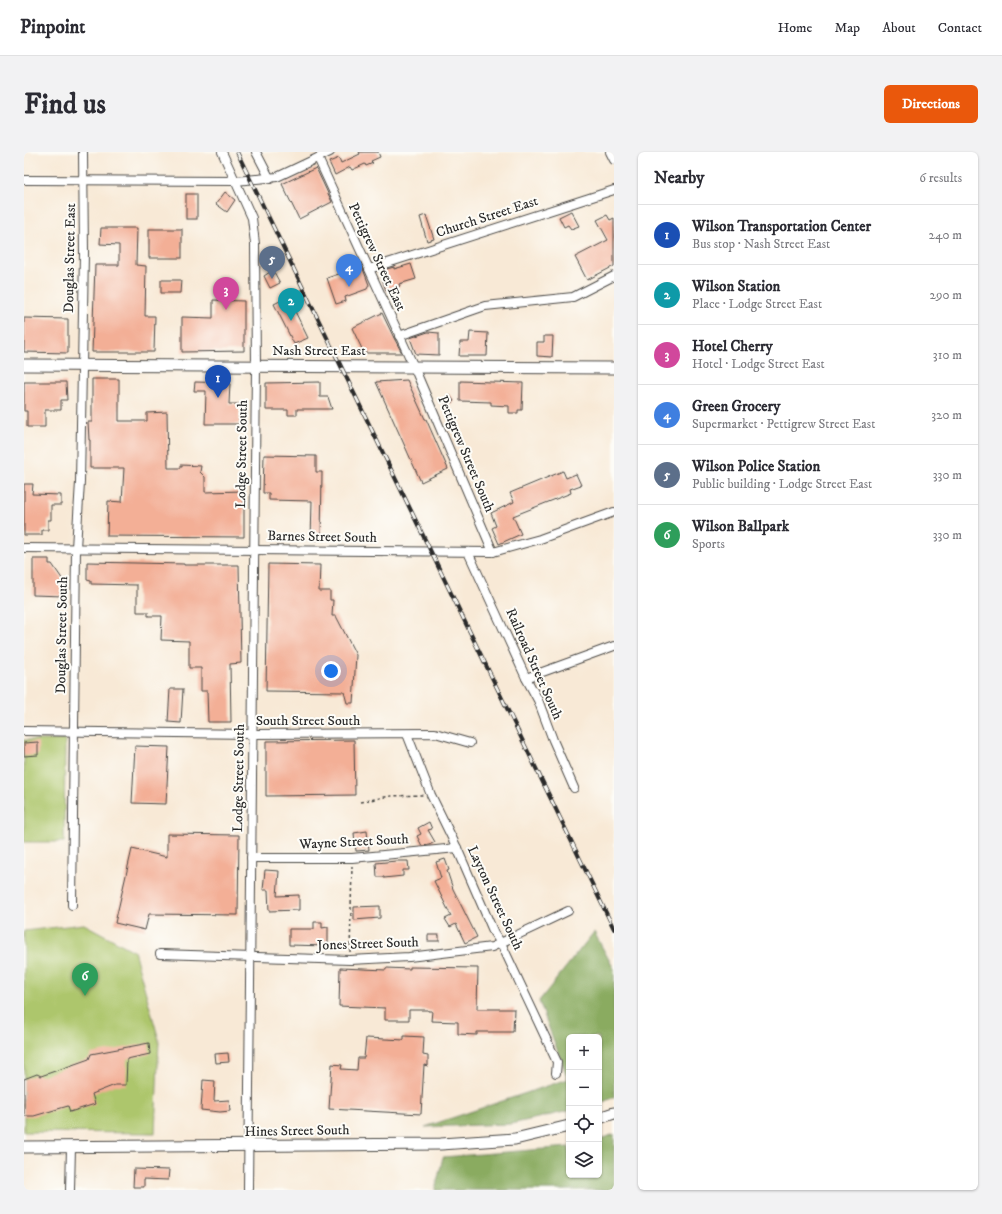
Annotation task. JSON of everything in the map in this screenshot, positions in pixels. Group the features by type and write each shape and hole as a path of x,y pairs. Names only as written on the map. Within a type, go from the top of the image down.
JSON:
{"main road":[{"name":"Nash Street East","path":"24,364 614,368"},
{"path":"602,1117 614,1113"},
{"name":"Hines Street South","path":"24,1147 441,1144 514,1139 566,1127"}],"street":[{"name":"Douglas Street East","path":"81,365 84,253 83,152"},
{"name":"Lodge Street South","path":"222,152 252,218 255,244 256,366 248,1190"},
{"path":"256,152 270,179"},
{"path":"24,180 236,181 270,179 330,152"},
{"path":"610,152 614,160"},
{"name":"Pettigrew Street East","path":"318,158 414,367"},
{"name":"Church Street East","path":"369,269 614,190"},
{"path":"399,336 485,306 573,296 614,276"},
{"name":"Douglas Street South","path":"72,905 76,548 80,482 81,365"},
{"name":"Pettigrew Street South","path":"414,367 493,552"},
{"name":"Barnes Street South","path":"24,548 493,552 540,539 614,512"},
{"name":"Railroad Street South","path":"468,552 526,678 538,700 553,740 574,788"},
{"path":"526,678 614,646"},
{"name":"South Street South","path":"24,731 252,734 435,733 470,743"},
{"name":"Layton Street South","path":"408,734 431,795 457,848 494,933 557,1062 556,1073"},
{"name":"Wayne Street South","path":"251,858 352,858 457,848"},
{"name":"Jones Street South","path":"160,954 350,960 409,957 492,947 568,911"},
{"path":"70,1190 71,1147"}],"path":[{"path":"360,802 390,796 431,795"},
{"path":"350,960 352,858"}],"green space":[{"path":"24,740 65,740 64,842 24,842"},
{"path":"84,924 134,951 159,1040 155,1133 24,1132 24,931"},
{"path":"594,932 614,969 614,1097 602,1103 602,1034 566,1034 566,1074 539,1001"},
{"path":"566,1080 566,1112 511,1124 425,1127"},
{"path":"614,1134 614,1190 435,1190 443,1157 566,1147 566,1178 602,1178 602,1139"}],"building":[{"path":"359,152 378,152 380,157 371,161 373,163 366,166 365,164 352,170 350,167 335,175 329,162 339,158 341,163 360,154"},
{"path":"316,168 332,202 299,219 282,184"},
{"path":"225,192 235,200 227,212 216,204"},
{"path":"186,194 197,194 197,219 186,219"},
{"path":"571,211 579,226 571,229 568,225 564,227 559,217"},
{"path":"426,215 434,239 427,241 420,217"},
{"path":"607,215 610,220 614,218 614,266 587,280 575,257 608,240 597,220"},
{"path":"101,228 137,228 136,265 146,266 145,316 155,316 154,352 92,352 95,265 119,265 119,245 100,244"},
{"path":"149,229 182,229 182,258 149,258"},
{"path":"411,264 416,279 399,284 400,286 386,291 380,271"},
{"path":"362,266 369,285 367,289 345,297 346,301 336,304 327,278"},
{"path":"273,270 280,283 270,288 264,276"},
{"path":"161,280 181,280 180,293 161,293"},
{"path":"288,297 308,338 294,344 274,304"},
{"path":"213,300 244,301 244,351 182,352 182,317 213,318"},
{"path":"382,313 402,353 364,353 352,328"},
{"path":"24,318 68,319 68,353 24,352"},
{"path":"428,332 439,333 439,355 416,354 410,338"},
{"path":"470,332 488,333 487,356 459,356 460,342 469,342"},
{"path":"544,336 553,336 552,357 537,356 537,342 544,342"},
{"path":"92,379 119,379 119,421 147,421 147,413 167,412 168,468 181,468 181,465 201,466 200,472 205,477 205,492 244,491 244,537 107,536 108,501 122,502 124,468 90,468 90,440 88,422 92,422"},
{"path":"407,380 448,469 421,482 376,382"},
{"path":"460,381 523,383 522,410 518,410 518,413 509,413 509,406 491,405 491,402 460,401"},
{"path":"24,382 66,382 67,400 61,400 61,410 45,410 45,427 27,427 27,411 24,411"},
{"path":"195,382 230,383 229,404 240,404 239,424 205,424 206,391 194,391"},
{"path":"320,382 320,397 328,397 332,409 297,409 297,415 288,415 288,410 266,410 266,383"},
{"path":"449,394 454,401 447,406 442,400"},
{"path":"264,455 316,456 316,472 322,472 321,540 311,540 312,501 269,500 269,493 263,493"},
{"path":"563,471 566,478 576,474 581,485 570,489 571,493 513,516 521,534 499,544 492,528 496,526 491,513 514,502 510,493"},
{"path":"24,484 33,484 32,494 61,495 61,505 51,505 51,520 48,520 48,530 42,530 42,535 24,535"},
{"path":"33,559 49,559 49,564 52,564 63,580 65,580 64,596 33,595"},
{"path":"87,562 239,565 241,663 230,664 231,722 208,722 207,691 201,691 201,668 189,668 189,641 161,640 162,616 148,616 148,612 137,612 137,585 91,584 91,581 87,580"},
{"path":"268,564 320,565 319,591 330,591 330,600 333,600 332,616 336,616 356,655 353,703 347,703 344,692 266,691"},
{"path":"170,689 183,689 181,723 168,722"},
{"path":"354,740 355,795 266,796 266,741"},
{"path":"38,742 38,755 24,756 24,743"},
{"path":"135,746 169,747 166,804 132,803"},
{"path":"429,822 432,829 428,830 435,842 422,846 417,836 421,834 418,828"},
{"path":"367,831 369,850 356,851 354,833"},
{"path":"167,834 239,835 238,915 149,914 145,930 115,923 132,849 167,857"},
{"path":"445,859 453,889 477,937 465,943 456,924 450,927 445,919 451,916 434,881 441,878 436,862"},
{"path":"408,861 409,870 403,870 403,876 384,878 377,877 376,863"},
{"path":"265,870 279,871 277,896 299,895 299,910 269,911 268,890 263,890"},
{"path":"380,906 380,918 354,920 354,907"},
{"path":"314,922 322,922 322,928 328,927 328,946 289,945 289,929 314,929"},
{"path":"428,935 439,935 439,941 428,941"},
{"path":"410,967 478,968 477,1009 514,1009 513,1032 477,1032 477,1035 458,1034 458,1022 431,1021 432,1011 428,1010 409,1010 409,1020 385,1020 385,1008 339,1006 340,968 386,970 386,968 410,969"},
{"path":"404,1036 424,1037 423,1055 428,1056 428,1066 424,1065 421,1114 329,1109 332,1064 342,1065 341,1069 357,1070 358,1058 364,1058 366,1038 404,1040"},
{"path":"149,1043 150,1054 127,1059 126,1085 115,1085 92,1094 95,1104 70,1112 68,1106 34,1116 24,1116 24,1079 37,1074 41,1076 89,1059 91,1054"},
{"path":"228,1053 229,1062 216,1063 215,1054"},
{"path":"203,1080 215,1081 214,1101 229,1100 230,1111 220,1112 201,1110"},
{"path":"134,1169 169,1170 168,1180 144,1179 144,1187 133,1187"}],"railway":[{"path":"237,152 614,929"}],"place":[{"name":"Wilson Police Station","path":"272,279"},
{"name":"Green Grocery","path":"349,287"},
{"name":"Hotel Cherry","path":"226,310"},
{"name":"Wilson Station","path":"291,321"},
{"name":"Wilson Transportation Center","path":"218,398"},
{"name":"Wilson Ballpark","path":"85,996"}]}
